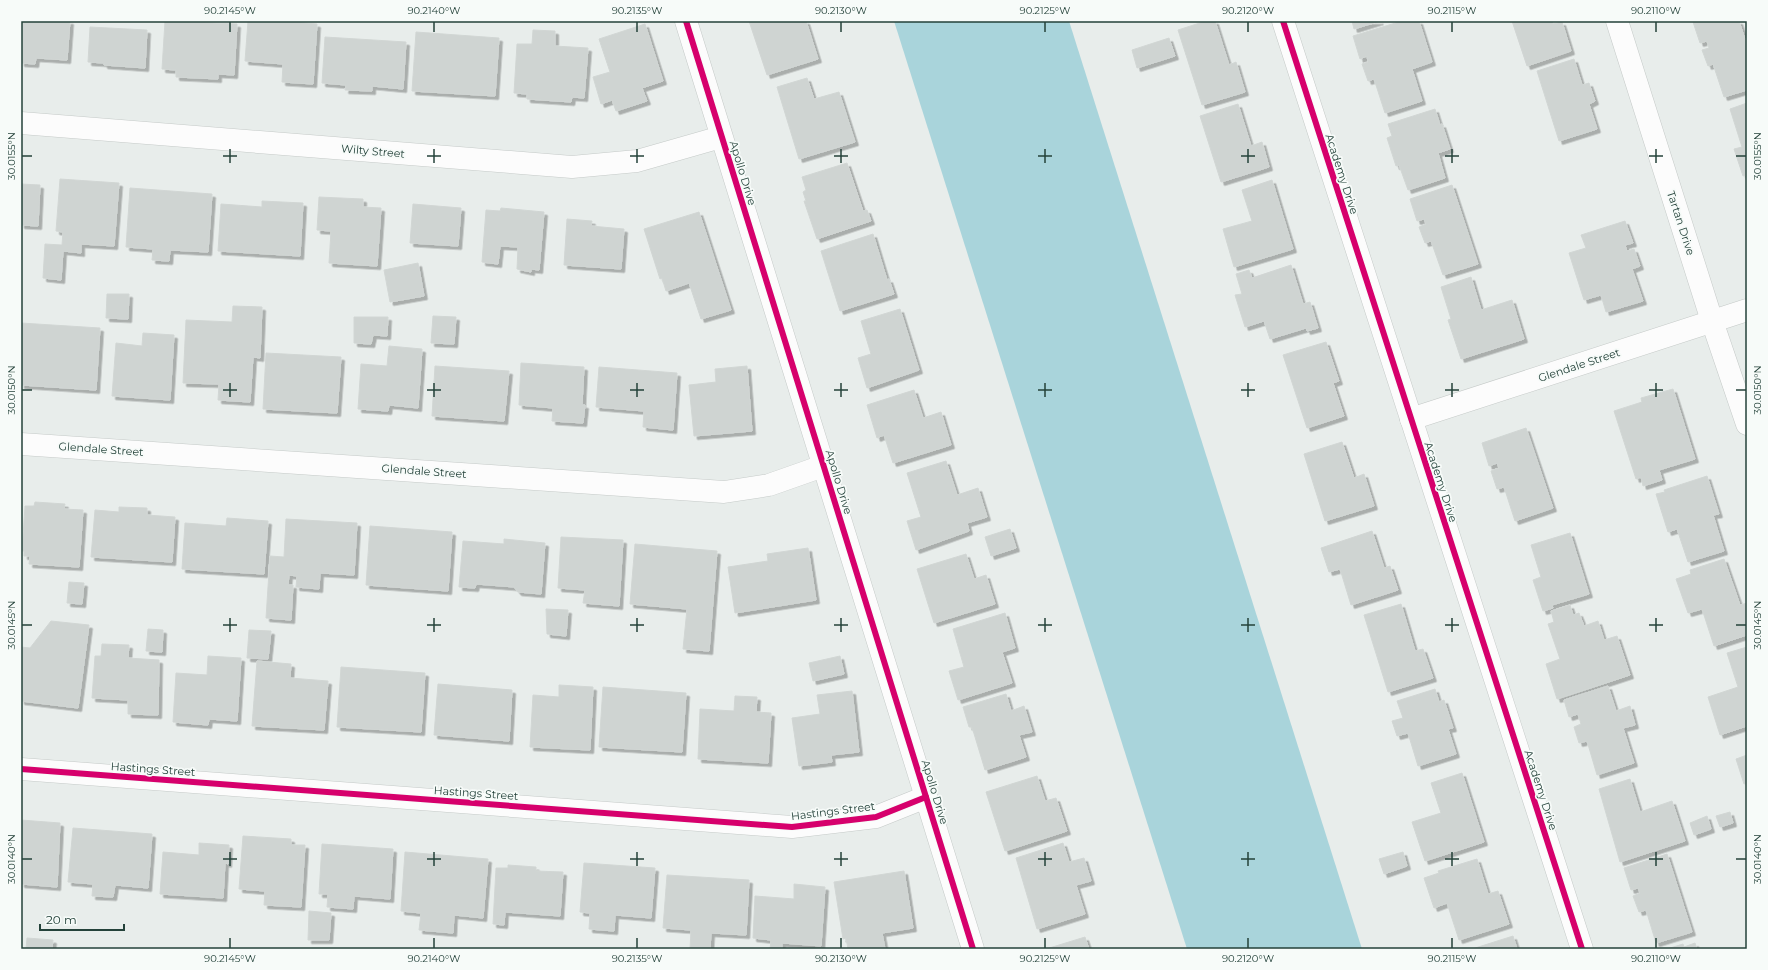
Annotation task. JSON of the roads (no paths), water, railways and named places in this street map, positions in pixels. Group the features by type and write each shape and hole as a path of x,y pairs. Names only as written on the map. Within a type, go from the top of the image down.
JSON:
{"street":[{"name":"Apollo Drive","path":"686,21 973,949"},
{"name":"Academy Drive","path":"1283,21 1582,949"},
{"name":"Tartan Drive","path":"1617,21 1712,321 1747,424"},
{"name":"Wilty Street","path":"21,123 572,167 637,161 721,137"},
{"name":"Glendale Street","path":"1411,420 1747,310"},
{"name":"Glendale Street","path":"21,444 724,492 769,485 823,466"},
{"name":"Hastings Street","path":"21,769 792,827 876,817 926,797"}],"water":[{"path":"894,21 1069,21 1362,949 1187,949"}]}
